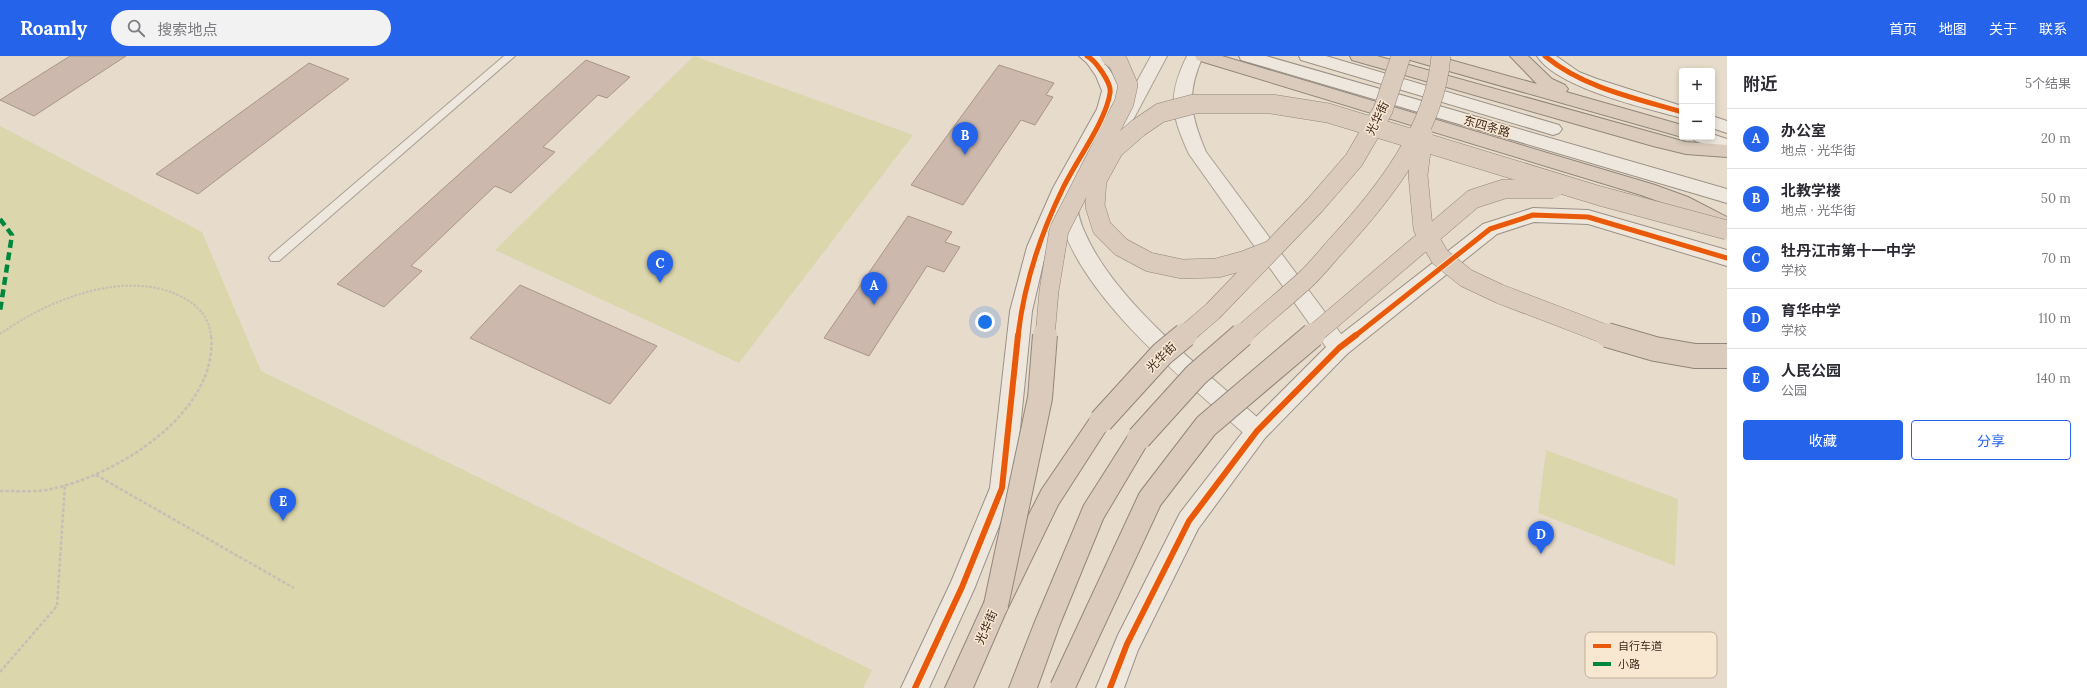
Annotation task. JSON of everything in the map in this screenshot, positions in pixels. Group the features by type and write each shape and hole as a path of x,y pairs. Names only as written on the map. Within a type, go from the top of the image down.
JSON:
{"highway":[{"path":"996,605 1040,398 1049,291 1059,230 1124,103 1128,85 1118,62 1110,56"},
{"path":"1203,56 1648,190 1681,202 1727,226"},
{"path":"1358,56 1652,140 1686,148 1727,151"},
{"name":"光华街","path":"959,688 996,605 1050,497 1101,421 1162,354 1213,311 1315,205 1354,160 1383,110 1402,56"},
{"path":"1416,56 1679,130"},
{"path":"1518,56 1546,82 1602,108"},
{"path":"1443,60 1424,123 1418,174 1423,228 1440,257 1466,278 1500,294 1609,335 1655,349 1696,356 1727,356"},
{"path":"1271,250 1243,261 1217,268 1182,269 1149,262 1121,247 1102,228 1095,206 1097,180 1114,149 1138,128 1160,113 1194,104 1271,104 1328,113 1600,196 1727,230"},
{"path":"1023,688 1047,624 1093,513 1140,438 1196,375 1306,279 1352,229 1395,176 1424,123"},
{"path":"1709,140 1727,146"},
{"path":"1062,688 1071,672 1150,498 1206,426 1473,199 1504,189 1550,188 1600,196"}],"street":[{"path":"915,688 962,587 1002,488 1021,311 1037,247 1063,188 1106,109 1111,91 1104,75 1093,59 1087,56"},
{"path":"1071,219 1159,56"},
{"path":"1195,56 1185,76 1181,99 1185,126 1198,154 1339,348"},
{"name":"东四条路","path":"1247,56 1727,196"},
{"path":"1307,56 1727,181"},
{"path":"1545,56 1554,65 1574,77 1679,111"},
{"path":"1715,123 1727,127"},
{"path":"1063,188 1075,235 1108,287 1144,328 1256,430"},
{"path":"1110,688 1127,644 1189,521 1256,430 1339,348 1490,229 1533,215 1588,217 1727,258"},
{"path":"1668,215 1727,235"}],"lane":[{"path":"275,258 510,56"}],"path":[{"path":"0,334 46,306 88,291 128,285 164,288 191,301 209,322 213,349 204,381 180,416 142,449 95,475 45,490 0,491"},
{"path":"95,475 294,588"},
{"path":"0,672 57,606 65,484"}],"shaded area":[{"path":"694,56 913,135 739,363 495,250"},
{"path":"0,126 202,232 261,371 872,670 863,688 0,688"},
{"path":"1546,450 1678,499 1675,566 1538,513"}],"building":[{"path":"70,56 126,56 34,116 0,100"},
{"path":"586,60 630,77 607,98 598,95 543,147 555,152 511,193 495,186 411,266 422,271 384,307 337,284"},
{"path":"309,63 349,79 198,194 156,174"},
{"path":"999,65 1054,83 1046,95 1053,97 1035,125 1021,120 963,205 911,185"},
{"path":"908,216 952,232 945,242 960,247 944,272 927,266 869,356 824,338"},
{"path":"520,285 657,346 610,404 470,338"}],"marked path":[{"path":"0,219 12,235 0,311"}],"cycle path":[{"path":"915,688 962,587 1002,488 1021,311 1037,247 1063,188 1106,109 1111,91 1104,75 1093,59 1087,56"},
{"path":"1545,56 1573,76 1609,90 1679,111"},
{"path":"1110,688 1127,644 1189,521 1257,431 1339,348 1490,229 1533,215 1588,217 1727,258"}],"place":[{"name":"北教学楼","path":"965,155"},
{"name":"牡丹江市第十一中学","path":"660,283"},
{"name":"办公室","path":"874,305"},
{"name":"人民公园","path":"283,521"},
{"name":"育华中学","path":"1541,554"}]}
